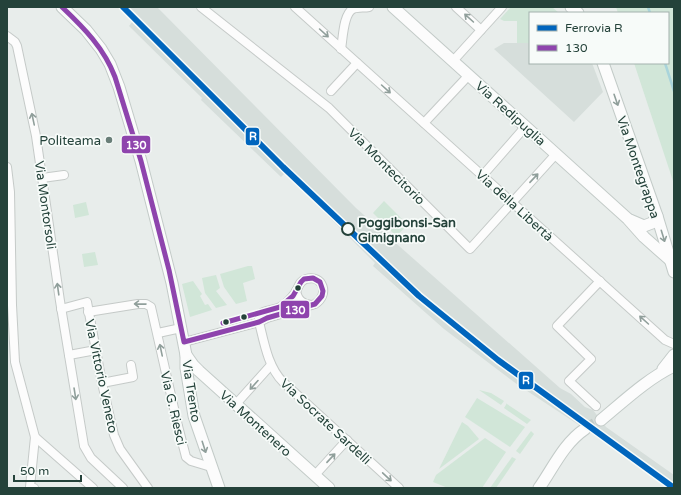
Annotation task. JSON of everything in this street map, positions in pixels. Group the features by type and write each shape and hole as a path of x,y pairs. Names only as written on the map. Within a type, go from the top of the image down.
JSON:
{"main road":[{"name":"Via Trento","path":"62,7 86,30 98,45 107,58 115,77 139,155 169,270 184,342 188,382 195,421 219,488"},
{"name":"Via Redipuglia","path":"393,7 628,219 647,240 670,260"},
{"name":"Via Montegrappa","path":"603,64 674,272"},
{"name":"Via Redipuglia","path":"628,219 644,226 652,223 656,216"},
{"path":"662,372 674,354"},
{"name":"Via Montenero","path":"186,355 193,365 205,377 329,488"},
{"path":"601,420 617,405 662,372 674,366"},
{"path":"188,382 196,376 205,377"},
{"path":"539,488 571,441 585,429"}],"street":[{"name":"Via Montecitorio","path":"201,7 329,108 470,249 556,154"},
{"name":"Via della Libertà","path":"295,7 600,282 666,340 674,344"},
{"path":"341,49 345,21 349,12 355,8 369,7"},
{"path":"456,7 481,30"},
{"path":"453,61 502,7"},
{"name":"Via Montorsoli","path":"7,36 18,48 36,136 61,309 85,449 91,458 122,488"},
{"path":"331,91 358,63"},
{"path":"424,124 469,75"},
{"path":"483,176 526,126"},
{"path":"7,167 10,192 12,310 15,362 35,437 32,488"},
{"path":"42,178 64,175"},
{"path":"184,342 259,322 318,302 323,296 323,288 319,281 311,278 302,280 296,291 281,307 260,313 258,316 259,322"},
{"path":"596,406 570,381 591,359 557,326 600,282"},
{"path":"296,291 297,296 302,303 311,305"},
{"name":"Via Vittorio Veneto","path":"61,309 87,302 102,383 116,440 120,449 148,488"},
{"name":"Via G. Riesci","path":"88,312 136,304 146,304 152,308 186,457 191,461 211,467"},
{"name":"Via Socrate Sardelli","path":"259,322 271,365 278,377 399,488"},
{"path":"158,333 181,328"},
{"path":"69,355 96,350"},
{"path":"7,357 15,362"},
{"path":"102,383 133,377 131,365"},
{"path":"236,404 271,365"},
{"path":"35,437 93,488"},
{"path":"315,475 347,440"}],"shaded area":[{"path":"119,7 157,7 356,208 560,388 571,394 585,407 593,410 606,427 674,475 674,488 668,488 594,435 518,385 444,329 373,266 375,263 285,173 281,177 201,100 202,98 129,26 133,21"},
{"path":"504,43 529,43 529,64 592,64 603,92 574,122 494,49"}],"green space":[{"path":"511,7 552,7 558,12 529,12 529,43 517,43 517,21 504,21 500,19"},
{"path":"616,7 674,7 674,184 634,64 669,64 669,12 618,12"},
{"path":"384,201 408,225 396,236 373,213"},
{"path":"86,202 89,215 75,218 73,205"},
{"path":"95,252 98,265 84,267 82,254"},
{"path":"252,266 255,279 243,283 247,301 236,304 224,287 220,274"},
{"path":"216,275 220,288 216,291 227,305 216,308 205,293 202,278"},
{"path":"193,281 202,294 200,296 205,305 208,304 212,310 190,317 182,284"},
{"path":"479,390 491,393 504,401 501,405"},
{"path":"477,398 525,427 510,447 465,417"},
{"path":"507,403 531,420 527,424 504,408"},
{"path":"462,422 468,426 479,439 439,469"},
{"path":"531,431 534,434 520,454 516,451"},
{"path":"485,438 506,452 482,488 448,488 433,482 436,475"},
{"path":"512,457 516,459 496,488 490,488"}],"waterway":[{"path":"648,7 650,12"},
{"path":"665,64 674,91"}],"tunnel":[{"path":"585,429 601,420"}],"rail line":[{"name":"R","path":"123,7 283,167 419,296 498,360 674,488"}],"transit line":[{"name":"130","path":"62,7 93,39 105,57 115,77 141,161 169,270 184,342 259,322 267,318 315,304 322,296 323,291 320,282 313,278 304,279 293,296 280,307 223,323"}],"place":[{"name":"Politeama","path":"109,140"},
{"name":"Poggibonsi-San Gimignano","path":"348,229"}]}
